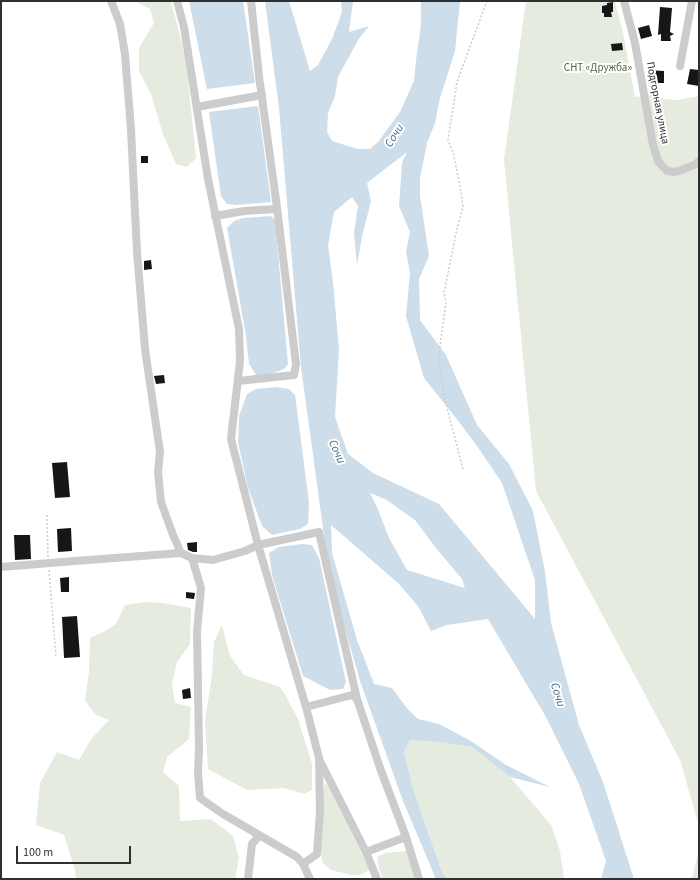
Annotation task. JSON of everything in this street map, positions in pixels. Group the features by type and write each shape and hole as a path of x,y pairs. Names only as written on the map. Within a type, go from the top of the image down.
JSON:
{"street":[{"path":"111,1 120,24 125,54 131,130 137,252 145,349 160,452 158,472 161,502 181,553"},
{"path":"178,1 184,27 208,179 239,329 240,361 231,439 258,546 306,708 319,758 366,852 377,879"},
{"path":"238,381 294,375 296,364 251,1"},
{"name":"Подгорная улица","path":"624,1 635,43 653,145 658,161 667,171 674,172 679,172 699,161"},
{"path":"680,66 692,1"},
{"path":"197,107 262,95"},
{"path":"215,216 244,211 277,209"},
{"path":"1,567 181,553 192,558 213,560 258,546 319,532 357,699 380,768 406,837 419,879"},
{"path":"192,558 201,588 197,631 198,773 200,798 223,814 297,858 303,864 310,879"},
{"path":"306,708 352,695 357,699"},
{"path":"303,864 317,854 320,811 319,758"},
{"path":"248,879 252,844 259,836"},
{"path":"366,852 406,837"}],"path":[{"path":"463,469 446,404 440,365 440,345 446,303 444,292 463,207 453,152 448,140 457,82 487,1"},
{"path":"47,515 48,563 56,658"}],"green space":[{"path":"135,1 171,1 186,59 196,158 187,167 176,164 163,134 151,94 139,71 139,48 154,23 150,9"},
{"name":"СНТ «Дружба»","path":"526,1 615,1 623,33 635,97 651,95 664,99 677,100 699,96 699,826 680,760 536,491 504,160"},
{"path":"145,602 163,603 191,608 190,644 177,662 172,684 175,703 191,707 189,739 167,757 163,772 179,786 180,821 211,819 233,836 239,858 235,879 76,879 75,870 64,835 36,825 40,783 57,752 79,760 92,738 109,720 96,715 85,701 89,672 90,638 116,624 125,605"},
{"path":"222,625 230,656 244,675 280,687 286,696 298,719 312,764 312,790 304,794 284,788 247,790 208,769 205,721 212,675 214,642"},
{"path":"410,740 472,747 510,777 551,825 560,851 564,879 448,879 442,872 414,792 404,751"},
{"path":"325,784 328,785 370,870 360,875 351,875 331,870 322,862 320,844"},
{"path":"699,848 699,879 690,879 693,875"},
{"path":"407,851 416,879 383,879 379,869 377,857 385,853"}],"water":[{"path":"189,1 243,1 255,83 207,89"},
{"name":"Сочи","path":"265,1 289,1 310,71 318,65 332,39 342,12 341,1 353,1 349,32 369,26 358,40 338,77 335,96 328,113 327,132 332,141 358,149 370,149 378,142 400,112 414,81 421,25 421,1 460,1 455,51 440,98 435,123 427,143 420,178 420,196 429,256 419,279 420,320 446,355 477,425 509,464 533,511 545,572 551,623 579,725 603,782 634,879 601,879 606,861 579,784 546,717 488,619 447,625 431,631 418,606 398,583 331,525 332,553 357,640 374,684 392,688 406,707 418,719 439,724 471,741 506,765 550,787 510,777 472,747 410,740 404,751 414,792 442,872 448,879 436,879 403,801 360,681 329,572 301,367 279,108","holes":["407,152 402,163 399,206 410,232 406,251 410,273 406,316 424,378 477,446 502,483 535,580 535,619 439,504 373,473 348,454 335,417 339,349 328,245 334,212 352,197 358,206 354,233 357,265 371,201 367,183","370,493 385,499 415,520 462,579 465,588 407,570 389,538"]},
{"path":"258,106 271,202 236,205 227,204 221,196 209,112"},
{"path":"271,216 275,220 288,364 284,369 266,376 256,375 249,364 246,336 227,228 234,221 243,218"},
{"path":"276,387 289,389 295,395 309,502 308,524 300,529 272,535 262,526 248,488 238,442 239,416 247,394 256,389"},
{"path":"302,544 312,545 319,558 346,682 343,689 330,690 303,676 272,575 269,553 279,547"}],"building":[{"path":"613,2 613,12 611,12 612,17 604,17 604,13 602,13 602,6"},
{"path":"660,7 672,8 670,32 674,34 670,36 671,41 661,41 661,34 658,35"},
{"path":"649,25 652,36 641,39 638,28"},
{"path":"622,43 623,50 612,51 611,44"},
{"path":"690,69 699,70 699,86 687,84"},
{"path":"647,70 664,71 664,83 648,83"},
{"path":"141,156 148,156 148,163 141,163"},
{"path":"151,260 152,269 144,270 144,261"},
{"path":"164,375 165,383 156,384 154,376"},
{"path":"67,462 70,497 55,498 52,463"},
{"path":"71,528 72,551 58,552 57,529"},
{"path":"14,535 30,535 31,559 15,560"},
{"path":"197,542 197,552 188,550 187,543"},
{"path":"69,577 69,592 61,592 60,578"},
{"path":"186,592 195,593 194,599 186,598"},
{"path":"77,616 80,657 64,658 62,617"},
{"path":"190,688 191,698 183,699 182,690"}]}
